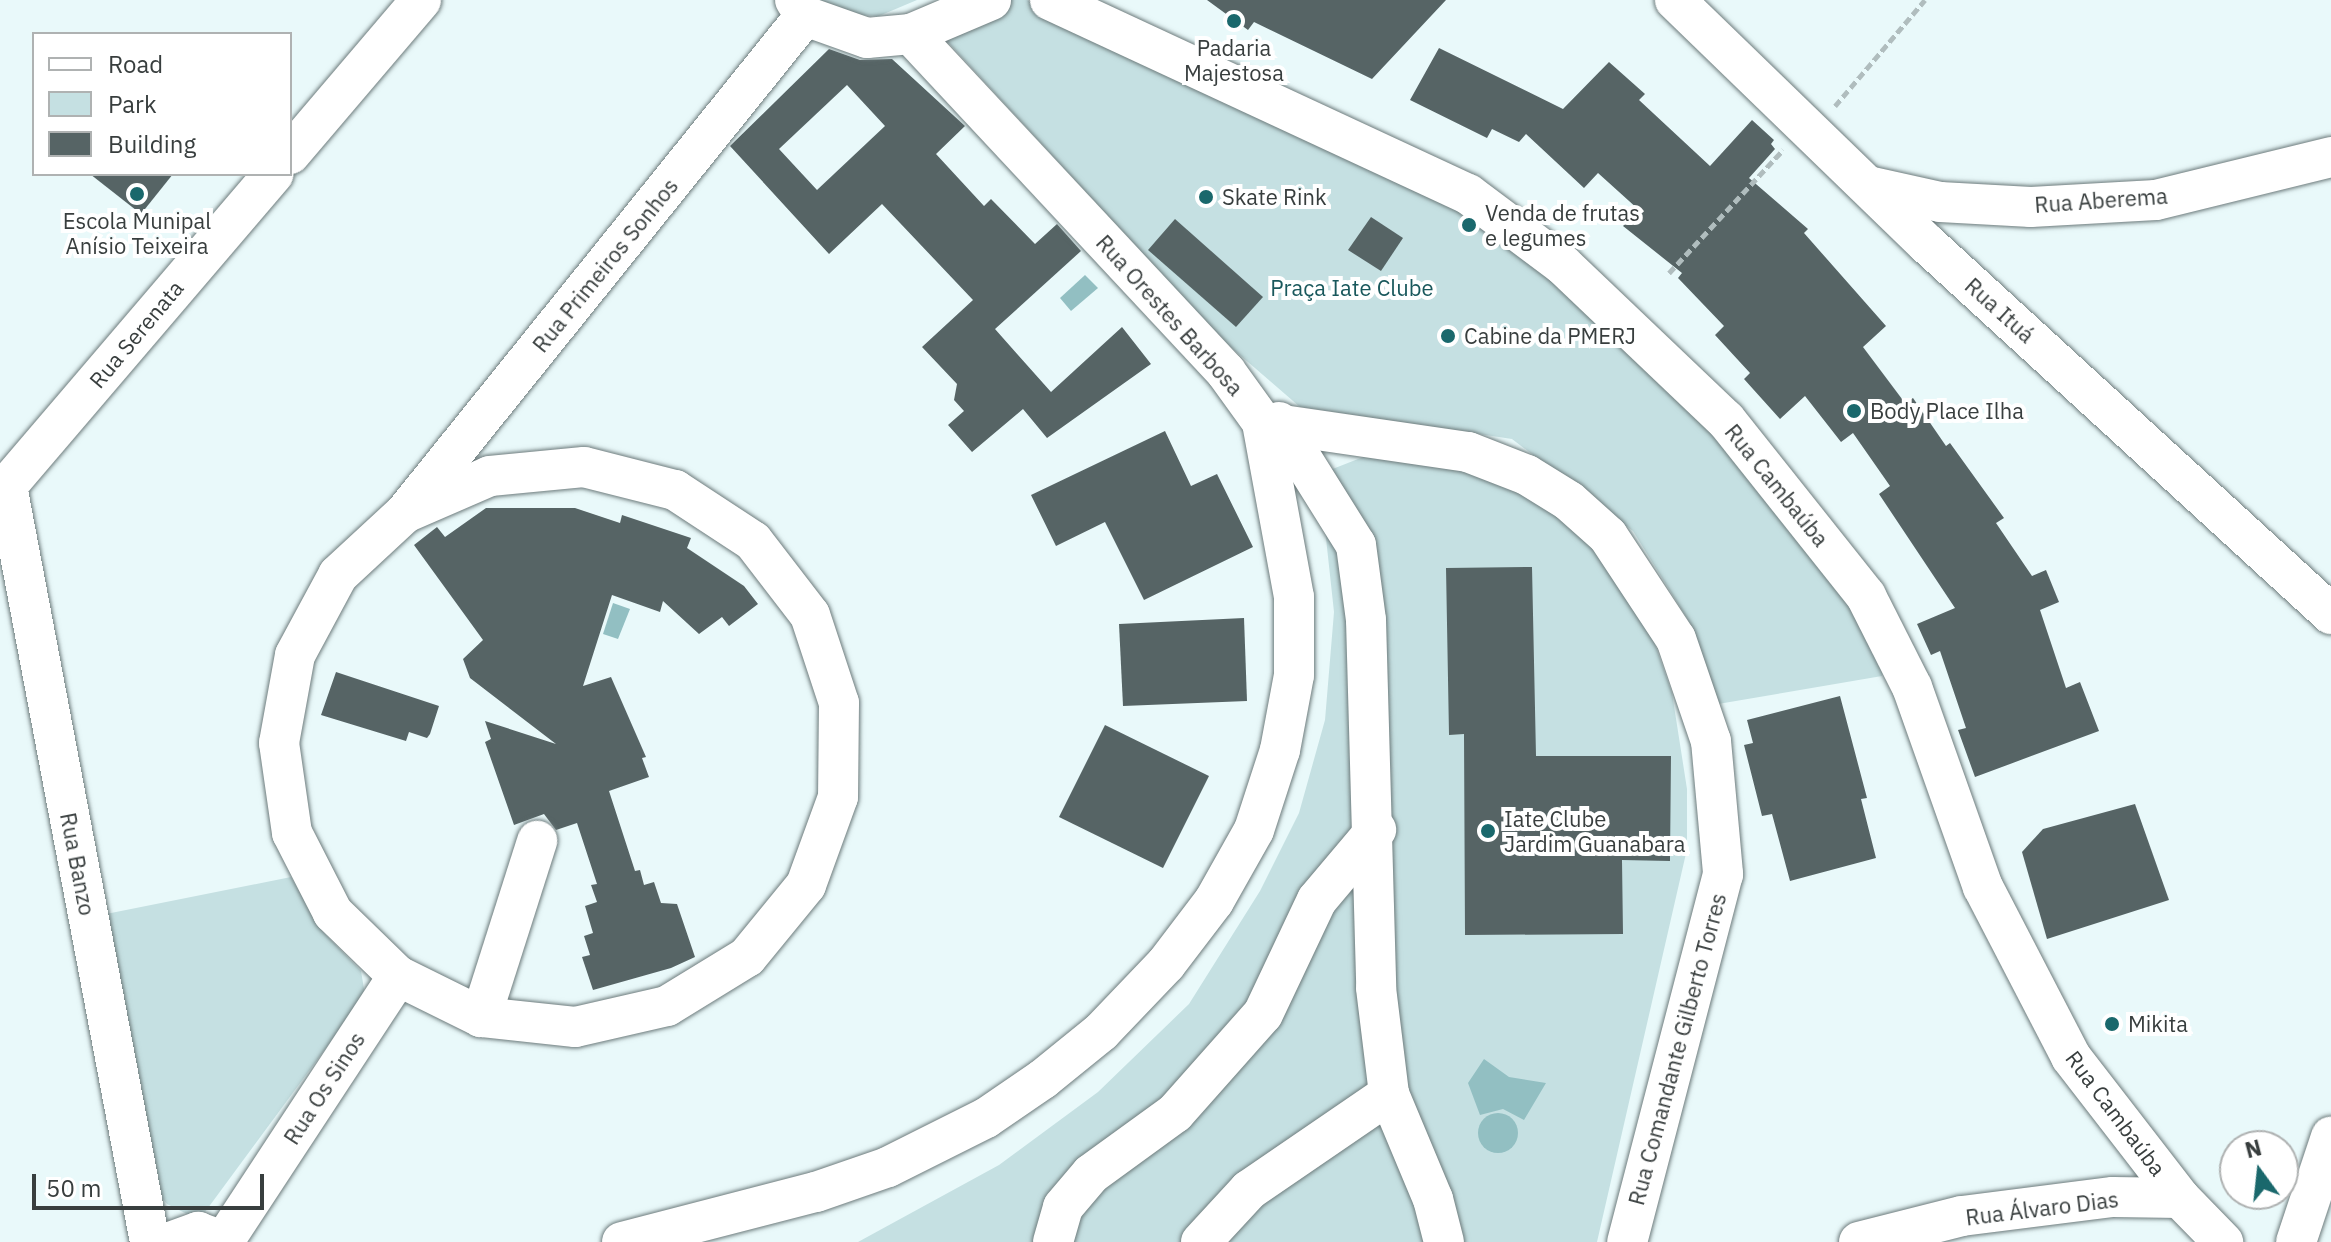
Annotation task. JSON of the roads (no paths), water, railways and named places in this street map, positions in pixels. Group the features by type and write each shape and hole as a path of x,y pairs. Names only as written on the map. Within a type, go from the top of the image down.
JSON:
{"street":[{"path":"292,152 421,0"},
{"path":"800,8 867,38 911,34 991,0"},
{"name":"Rua Ituá","path":"1675,0 1868,186 2331,614"},
{"name":"Rua Cambaúba","path":"1065,4 1468,194 1563,265 1726,420 1866,596 1912,687 1983,887 2071,1057 2180,1198 2223,1242"},
{"name":"Rua Primeiros Sonhos","path":"405,513 490,476 584,467 675,490 753,541 810,615 839,703 838,797 806,885 747,957 667,1006 652,1010 575,1027 481,1017 398,976 333,913 292,833 279,743 295,655 338,575 405,513 800,8"},
{"name":"Rua Orestes Barbosa","path":"622,1242 816,1192 888,1167 986,1118 1101,1032 1166,964 1214,901 1254,830 1280,750 1294,675 1294,597 1270,422 911,34"},
{"name":"Rua Aberema","path":"1868,186 1940,202 2031,207 2156,200 2331,157"},
{"name":"Rua Serenata","path":"4,490 271,176"},
{"path":"1270,422 1356,545 1366,620 1376,830 1376,988 1389,1094 1433,1199 1444,1242"},
{"name":"Rua Comandante Gilberto Torres","path":"1270,422 1468,452 1527,475 1569,501 1608,536 1676,639 1711,741 1723,874 1627,1242"},
{"name":"Rua Banzo","path":"4,490 150,1242"},
{"path":"1053,1242 1063,1207 1091,1174 1175,1113 1263,1014 1317,900 1376,830"},
{"path":"481,1017 537,841"},
{"name":"Rua Os Sinos","path":"225,1242 398,976"},
{"path":"1201,1242 1249,1190 1389,1094"},
{"path":"2296,1242 2331,1137"},
{"name":"Rua Álvaro Dias","path":"1859,1242 1962,1216 2113,1197 2180,1198"},
{"path":"170,1242 198,1232 225,1242"}],"place":[{"name":"Padaria Majestosa","path":"1234,21"},
{"name":"Escola Munipal Anísio Teixeira","path":"137,194"},
{"name":"Skate Rink","path":"1206,197"},
{"name":"Venda de frutas e legumes","path":"1469,225"},
{"name":"Cabine da PMERJ","path":"1448,336"},
{"name":"Body Place Ilha","path":"1854,411"},
{"name":"Iate Clube Jardim Guanabara","path":"1488,831"},
{"name":"Mikita","path":"2112,1024"}],"park label":[{"name":"Praça Iate Clube","path":"1352,288"}]}
